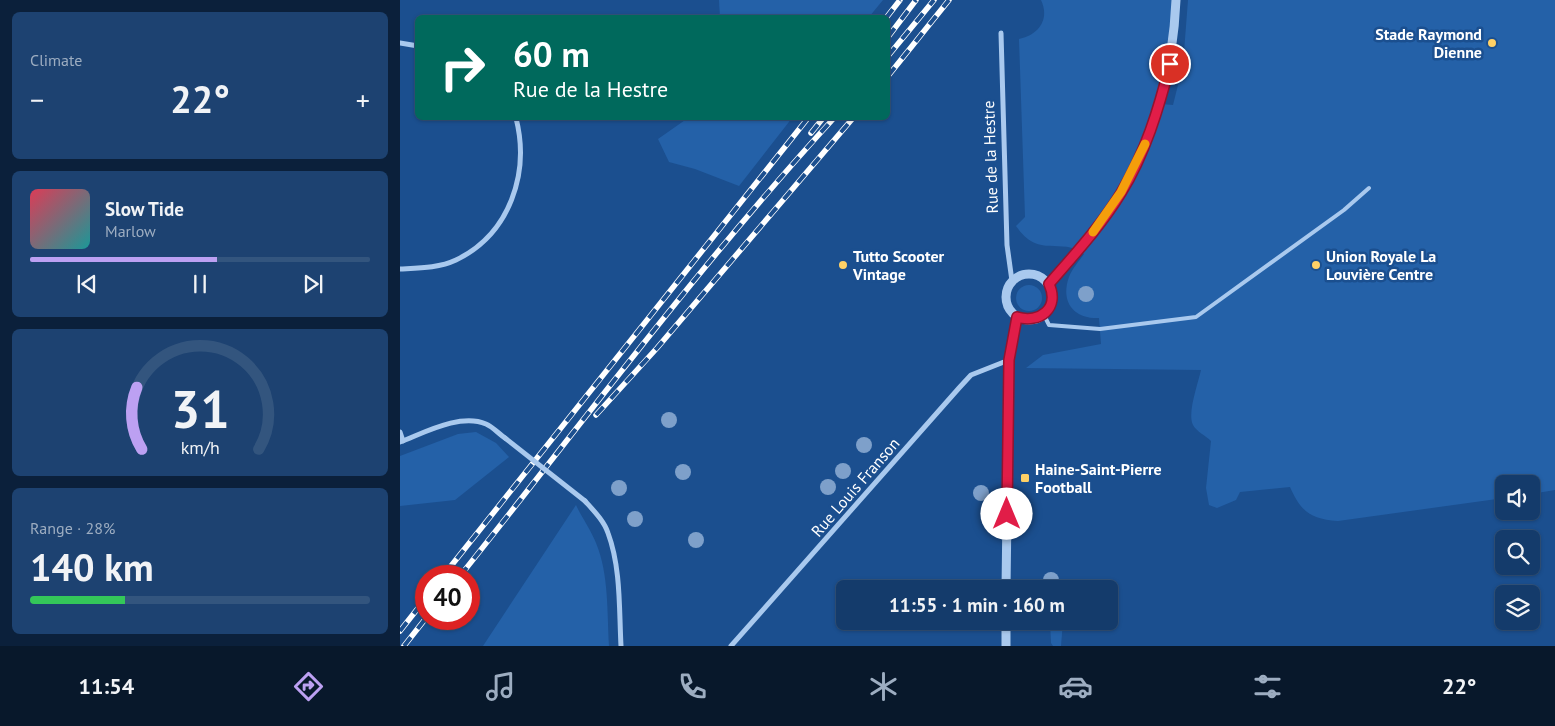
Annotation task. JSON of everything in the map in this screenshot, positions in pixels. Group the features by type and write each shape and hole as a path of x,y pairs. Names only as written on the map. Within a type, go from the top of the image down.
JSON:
{"street":[{"path":"1049,284 1116,200 1142,150 1160,104 1170,64 1176,0"},
{"name":"Rue de la Hestre","path":"1001,33 1007,245 1012,280 1007,288 1006,300 1009,308 1017,317"},
{"path":"400,43 415,46"},
{"path":"400,269 436,266 456,260 493,232 515,194 520,176 521,139 516,120"},
{"path":"1006,580 1009,360 1017,317 1027,320 1044,315 1052,304 1052,290 1049,284 1036,274 1019,275 1012,280"},
{"name":"Rue Louis Franson","path":"731,646 971,375 1009,360"},
{"path":"400,432 401,441 452,423 486,424 585,502 597,514 608,532 618,578 621,646"},
{"path":"1006,630 1006,646"}],"lane":[{"path":"1044,315 1049,325 1081,329 1126,327 1196,317 1344,210 1369,188"}],"shaded area":[{"path":"719,0 883,0 871,15 720,15"},
{"name":"Union Royale La Louvière Centre","path":"1041,0 1176,0 1161,104 1173,105 1183,65 1188,0 1555,0 1555,490 1540,492 1540,475 1495,475 1495,499 1338,521 1308,513 1298,503 1290,487 1240,492 1236,500 1217,508 1209,505 1206,488 1211,441 1196,429 1191,420 1192,406 1201,370 1026,368 1043,355 1101,344 1099,318 1082,316 1076,312 1071,307 1066,294 1070,274 1084,254 1067,247 1042,245 1033,242 1016,226 1025,217 1019,39 1032,34 1041,25 1044,14"},
{"path":"685,120 790,120 739,186 695,169 669,162 658,139"},
{"path":"1029,285 1038,289 1042,298 1038,307 1029,311 1020,307 1016,298 1020,289"},
{"path":"476,432 496,443 509,457 455,500 400,506 400,456 458,434"},
{"path":"576,505 594,538 600,555 607,594 609,646 483,646"},
{"path":"1050,630 1062,630 1061,646 1053,646"}],"railway":[{"path":"888,15 900,0"},
{"path":"890,34 916,0"},
{"path":"890,54 934,0"},
{"path":"890,74 949,0"},
{"path":"452,565 806,120"},
{"path":"811,133 821,120"},
{"path":"469,565 690,286 832,120"},
{"path":"596,415 657,348 851,120"},
{"path":"400,631 415,612"},
{"path":"404,646 417,630"}],"slow traffic":[{"path":"1093,232 1121,192 1145,144"}],"place":[{"name":"Stade Raymond Dienne","path":"1492,43"},
{"name":"Tutto Scooter Vintage","path":"843,265"},
{"name":"Union Royale La Louvière Centre","path":"1316,265"},
{"name":"Haine-Saint-Pierre Football","path":"1025,478"}],"route":[{"path":"1007,514 1009,360 1017,317 1027,320 1036,319 1049,310 1052,304 1052,290 1049,284 1100,223 1121,192 1142,150 1160,104 1170,64"}]}
